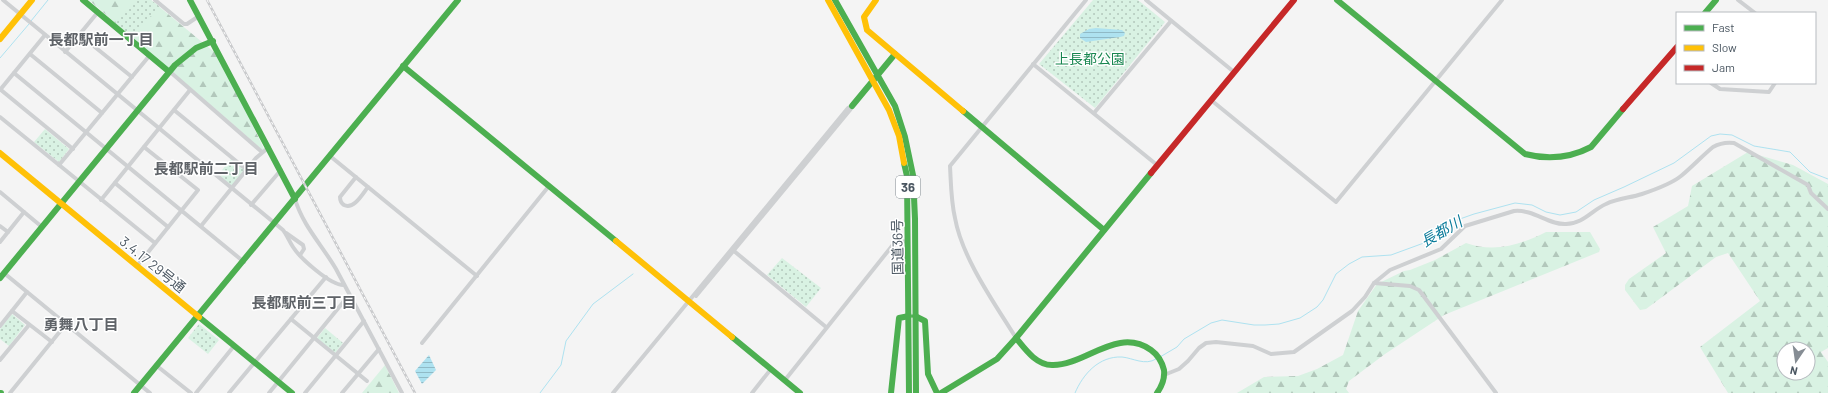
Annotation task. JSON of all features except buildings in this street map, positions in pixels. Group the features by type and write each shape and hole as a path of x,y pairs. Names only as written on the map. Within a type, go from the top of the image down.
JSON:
{"main road":[{"path":"0,39 32,0"},
{"path":"83,0 169,71"},
{"path":"190,0 269,147 295,199"},
{"path":"134,393 244,262 458,0"},
{"name":"国道36号","path":"828,0 889,110 899,136 908,176 912,241"},
{"name":"国道36号","path":"836,0 894,106 905,137 913,175 910,393"},
{"path":"876,0 864,15 863,23 867,30 1104,230"},
{"path":"941,393 997,359 1016,338 1294,0"},
{"path":"1336,0 1525,154 1545,158 1578,154 1591,147 1675,55"},
{"path":"1706,12 1716,0"},
{"path":"2,276 138,111 169,71 202,44 212,41"},
{"path":"852,106 877,73 894,54"},
{"path":"403,66 800,393"},
{"name":"3.4.17 29号通","path":"0,154 292,393"},
{"path":"891,393 899,318 912,316 925,321 928,374 937,393"},
{"name":"国道36号","path":"912,316 916,393"},
{"path":"1016,338 1035,358 1042,363 1051,365 1069,362 1104,347 1126,342 1139,344 1149,348 1158,356 1162,363 1164,375 1162,387 1157,393"}],"street":[{"path":"3,0 274,224 303,245 304,249 300,255"},
{"path":"155,0 184,24 187,24 199,16"},
{"path":"1016,338 987,291 966,251 955,220 951,195 950,166 1086,0"},
{"path":"1146,0 1234,72"},
{"path":"1211,100 1336,202 1502,0"},
{"path":"1738,0 1754,12"},
{"path":"65,52 98,12"},
{"path":"1094,113 1171,21"},
{"path":"45,35 0,90 73,149"},
{"path":"80,35 132,77"},
{"path":"30,54 102,114"},
{"path":"59,165 150,55"},
{"path":"1033,64 1157,165"},
{"path":"169,71 262,152"},
{"path":"14,73 244,262"},
{"path":"1712,84 1720,89 1769,92 1774,84"},
{"path":"101,200 190,90"},
{"path":"613,393 733,250 848,108 852,106"},
{"path":"174,110 247,170"},
{"path":"0,117 155,243"},
{"path":"1164,375 1179,368 1206,343 1216,342 1253,346 1271,354 1294,352 1352,311 1365,298 1374,283 1390,270 1441,249 1465,226 1502,214 1521,210 1564,225 1579,222 1611,202 1643,194 1673,181 1712,147 1726,142 1734,144 1808,185 1811,193 1828,209"},
{"path":"137,266 198,190 144,147"},
{"path":"201,226 262,152 269,147"},
{"path":"330,156 476,276"},
{"path":"252,205 281,170"},
{"path":"356,177 340,197 340,201 343,204 348,206 354,203 368,187"},
{"path":"115,183 168,227"},
{"path":"422,342 549,186"},
{"path":"0,192 42,227"},
{"path":"295,199 304,222 326,252 402,393"},
{"path":"0,242 24,212"},
{"path":"0,226 8,232"},
{"path":"286,233 292,246 300,255 326,277 336,284 344,286"},
{"path":"785,380 892,246 898,242 912,241"},
{"path":"733,250 826,327"},
{"path":"2,276 27,292 150,393"},
{"path":"229,393 326,277"},
{"path":"1374,283 1410,286 1419,290 1496,393"},
{"path":"0,326 27,292"},
{"path":"269,393 349,295"},
{"path":"12,311 52,342"},
{"path":"290,319 367,381"},
{"path":"305,393 364,321"},
{"path":"10,393 66,324"},
{"path":"0,360 29,325"},
{"path":"196,393 234,346"},
{"path":"342,393 379,350"},
{"path":"157,366 191,393"},
{"path":"752,393 771,369"}],"green space":[{"path":"89,0 151,0 219,56 266,153"},
{"path":"134,0 151,0 159,6 133,38 116,23"},
{"name":"上長都公園","path":"1093,0 1138,0 1165,22 1095,108 1039,64"},
{"path":"45,129 69,149 59,162 34,142"},
{"path":"1748,152 1793,165 1828,184 1828,348 1821,352 1828,362 1828,393 1728,393 1700,347 1760,301 1728,253 1716,257 1646,309 1640,310 1625,290 1625,285 1629,279 1666,253 1653,227 1688,206 1692,186"},
{"path":"231,159 245,170 232,186 218,175"},
{"path":"1546,232 1590,232 1600,249 1599,252 1444,315 1385,354 1349,381 1346,389 1349,393 1237,393 1264,377 1298,376 1317,369 1343,355 1358,311 1377,284 1404,271 1435,260 1466,243 1487,247 1507,246 1526,241"},
{"path":"782,258 821,288 806,307 767,275"},
{"path":"12,314 25,325 9,346 0,339 0,329"},
{"path":"199,324 219,340 208,354 188,338"},
{"path":"325,328 343,343 335,353 317,338"},
{"path":"385,365 399,393 362,393"}],"water":[{"path":"1096,28 1122,30 1125,33 1124,36 1120,37 1086,42 1080,38 1080,34 1089,29"},
{"path":"429,355 436,370 422,384 415,371"}],"waterway":[{"path":"31,21 48,0"},
{"path":"0,58 29,24"},
{"name":"長都川","path":"1160,357 1177,347 1184,339 1211,323 1222,320 1254,325 1265,325 1279,324 1300,318 1317,307 1323,300 1336,274 1349,264 1362,257 1391,255 1432,240 1457,220 1474,214 1515,203 1532,205 1546,212 1560,215 1576,212 1594,200 1674,163 1711,136 1720,134 1732,135 1754,146 1790,152 1810,172 1828,179"},
{"path":"540,393 561,365 566,341 593,304 633,274"},
{"name":"長都川","path":"1075,393 1082,379 1087,373 1099,363 1106,360 1114,357 1122,357 1143,362 1156,359"}],"railway":[{"path":"207,0 415,393"}],"traffic: fast":[{"path":"83,0 167,70"},
{"path":"190,0 295,199"},
{"path":"134,393 458,0"},
{"path":"835,0 895,106 905,137 913,175 915,219 916,393"},
{"path":"1337,0 1525,154 1542,157 1559,157 1583,151 1591,147 1623,109"},
{"path":"1706,12 1716,0"},
{"path":"0,278 175,65 196,48 213,41"},
{"path":"852,106 895,54"},
{"path":"403,66 616,241"},
{"path":"963,111 1104,230"},
{"path":"904,163 907,176 909,393"},
{"path":"941,393 997,359 1016,338 1151,173"},
{"path":"891,393 899,318 909,316"},
{"path":"915,316 925,321 928,374 937,393"},
{"path":"199,317 292,393"},
{"path":"732,337 800,393"},
{"path":"1016,338 1031,356 1041,362 1052,365 1064,364 1077,360 1113,344 1126,342 1138,344 1151,350 1158,356 1162,364 1164,379 1157,393"}],"traffic: slow":[{"path":"0,39 32,0"},
{"path":"828,0 889,110 899,136 904,163"},
{"path":"876,0 864,17 867,30 963,111"},
{"path":"0,153 199,317"},
{"path":"616,241 732,337"}],"traffic: jam":[{"path":"1151,173 1294,0"},
{"path":"1623,109 1676,48"}],"district":[{"name":"長都駅前一丁目","path":"101,39"},
{"name":"長都駅前二丁目","path":"206,168"},
{"name":"長都駅前三丁目","path":"304,302"},
{"name":"勇舞八丁目","path":"81,324"}]}
